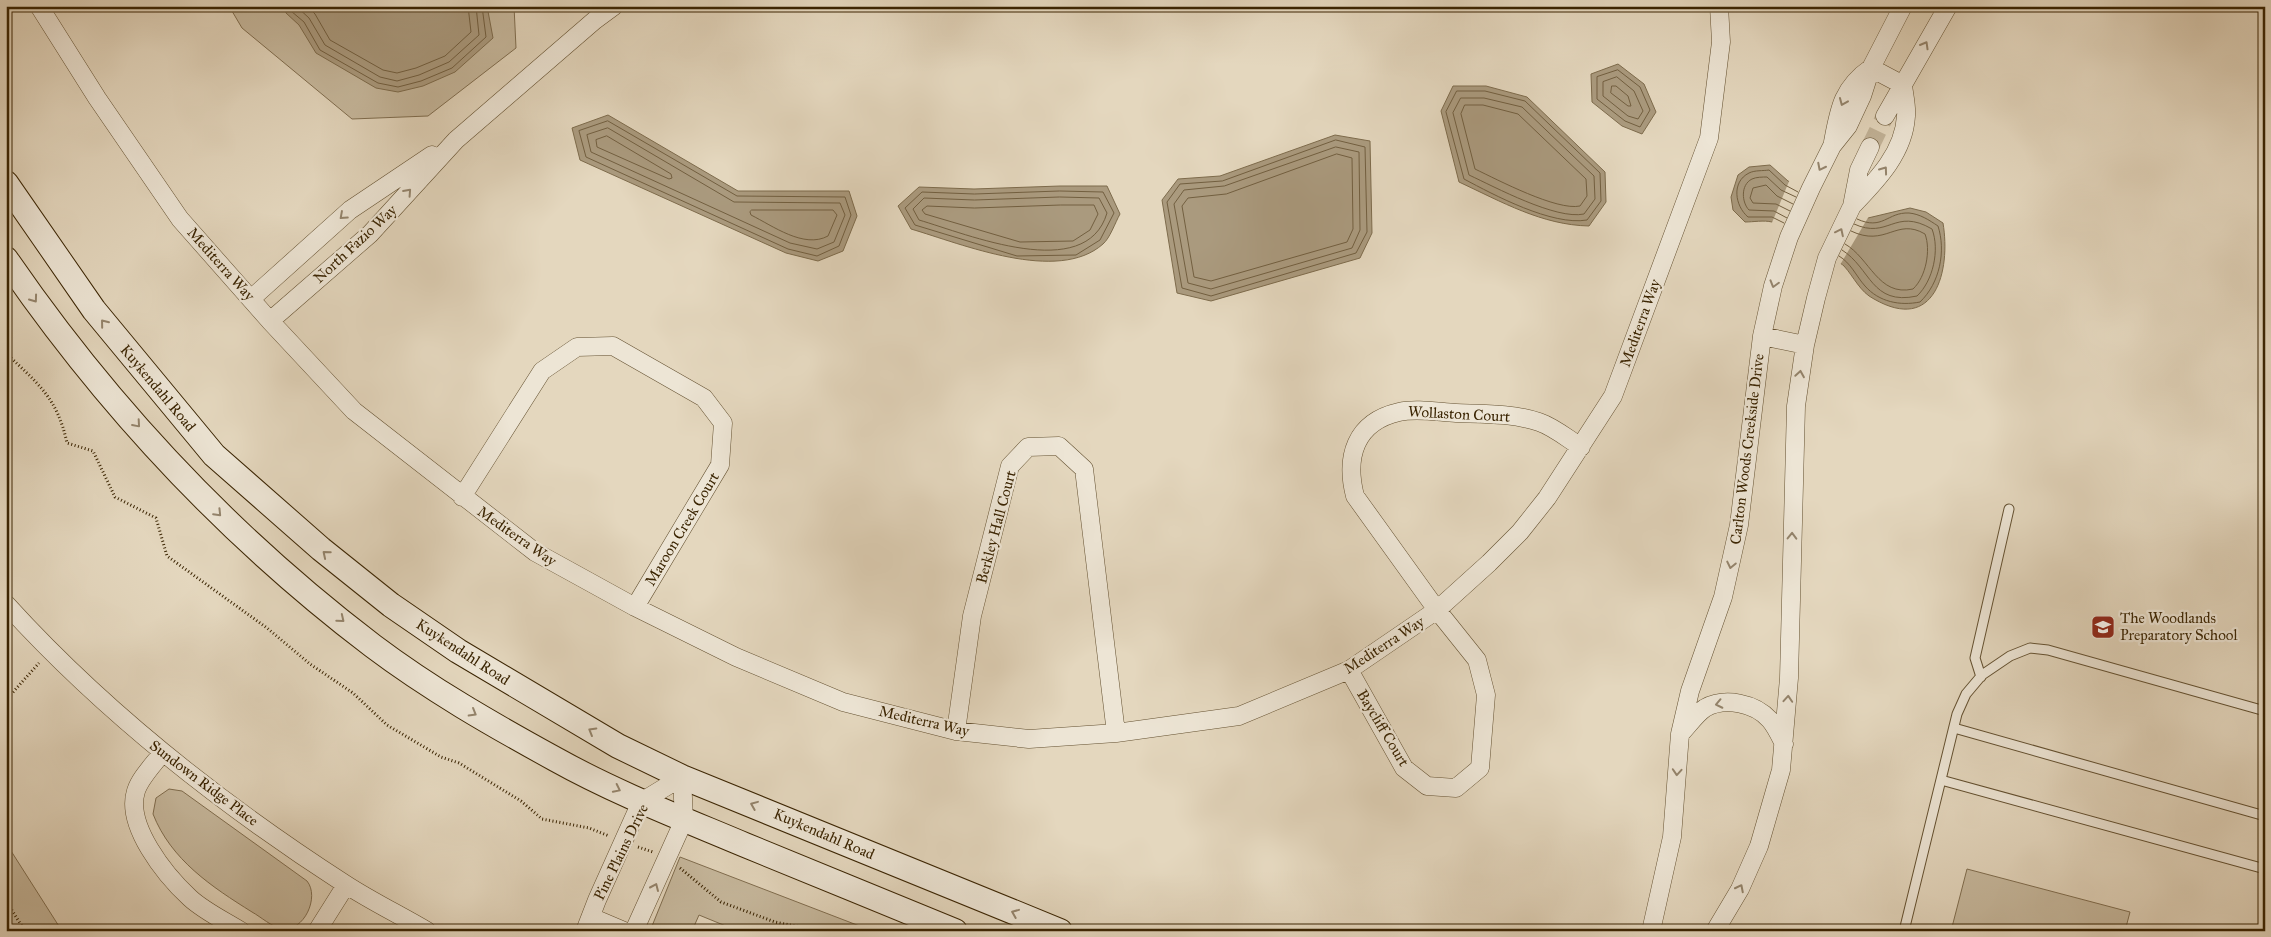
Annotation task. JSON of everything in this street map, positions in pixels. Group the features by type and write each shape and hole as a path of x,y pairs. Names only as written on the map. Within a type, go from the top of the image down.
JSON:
{"main road":[{"name":"Kuykendahl Road","path":"6,183 70,277 130,355 214,455 268,504 358,580 458,651 618,746 682,776 1060,931"},
{"path":"6,259 50,320 159,450 237,532 268,561 374,647 468,710 558,761 642,802 684,820 955,931"}],"street":[{"name":"Mediterra Way","path":"40,6 98,98 180,219 270,320 354,411 535,552 635,607 736,657 843,702 956,731 1029,740 1116,733 1239,716 1348,670 1437,610 1490,563 1520,532 1547,498 1613,396 1709,138 1721,42 1719,6"},
{"name":"North Fazio Way","path":"270,320 370,234 456,140 595,20 614,6"},
{"name":"Carlton Woods Creekside Drive","path":"1651,931 1672,837 1680,734 1690,691 1723,597 1739,525 1762,336 1773,286 1789,237 1832,146 1839,110 1848,89 1856,78 1871,68 1903,6"},
{"path":"1885,116 1948,6"},
{"path":"1871,68 1903,85"},
{"path":"1852,206 1881,174 1900,141 1906,116 1903,85"},
{"name":"North Fazio Way","path":"252,298 350,210 456,140"},
{"path":"1716,931 1740,889 1759,846 1774,799 1784,744 1789,678 1796,406 1805,344 1827,258 1852,206 1858,170 1870,147"},
{"name":"Carlton Woods Creekside Drive","path":"1762,336 1805,344"},
{"name":"Maroon Creek Court","path":"462,497 542,371 577,347 613,346 704,398 723,423 720,464 635,607"},
{"name":"Wollaston Court","path":"1437,610 1354,496 1350,476 1351,453 1361,434 1377,420 1400,412 1496,414 1541,423 1581,447"},
{"name":"Berkley Hall Court","path":"956,731 972,616 1010,466 1028,447 1059,446 1084,469 1116,733"},
{"name":"Sundown Ridge Place","path":"6,604 50,651 162,753 247,817 346,885 427,931"},
{"name":"Baycliff Court","path":"1348,670 1404,768 1427,786 1456,788 1480,768 1486,695 1477,660 1437,610"},
{"path":"1680,734 1704,709 1722,702 1738,703 1754,708 1770,720 1784,744"},
{"path":"162,753 136,790 133,812 140,833 171,877 191,899 241,931"},
{"path":"634,931 684,820 682,776"},
{"name":"Pine Plains Drive","path":"588,924 642,802 682,776"},
{"path":"317,931 346,885"},
{"path":"588,924 624,931"}],"lane":[{"path":"1981,677 1975,658 2009,510"},
{"path":"1904,931 1954,728 1966,694 1981,677 2010,656 2030,648 2048,650 2265,711"},
{"path":"1954,728 2265,816"},
{"path":"1941,780 2265,869"}],"path":[{"path":"6,353 50,397 63,424 67,442 93,451 115,498 156,518 167,556 267,628 310,664 353,693 387,725 441,757 459,763 521,801 542,819 589,828 668,858 721,902 775,922 820,931"},
{"path":"6,700 50,651"},
{"path":"6,901 25,931"}],"shaded area":[{"path":"229,6 514,6 516,48 428,116 352,119 242,28"},
{"path":"169,789 182,791 307,881 311,888 311,904 308,912 297,925 282,929 274,926 222,893 182,859 170,845 153,814 156,798"},
{"path":"6,843 62,931 6,931"},
{"path":"680,857 871,931 738,931 699,915 692,931 650,931"},
{"path":"1967,869 2130,912 2125,931 1951,931"}],"water":[{"path":"285,6 487,6 493,38 455,72 423,86 398,92 376,88 316,53 299,25 286,13"},
{"path":"1618,64 1644,84 1656,112 1642,134 1622,126 1592,102 1591,74"},
{"path":"1453,86 1486,86 1527,97 1605,172 1606,202 1589,226 1555,222 1539,217 1459,182 1441,111"},
{"path":"608,115 738,191 849,191 857,216 843,251 818,261 786,253 580,160 572,128"},
{"path":"1335,135 1370,141 1372,233 1360,258 1211,301 1177,293 1162,200 1178,179 1220,176"},
{"path":"1770,165 1788,181 1868,218 1910,208 1926,212 1943,223 1945,241 1941,277 1934,292 1925,303 1912,309 1895,308 1874,299 1861,288 1844,266 1821,250 1772,222 1745,222 1733,210 1731,197 1738,175 1749,167"},
{"path":"1107,186 1120,214 1103,244 1084,255 1061,261 1036,261 1009,257 982,251 911,229 898,206 919,187 974,189"}],"pier":[{"path":"1790,179 1869,216 1840,265 1771,225"}],"tunnel":[{"path":"1870,147 1885,116"}],"place":[{"name":"The Woodlands Preparatory School","path":"2103,627"}]}
